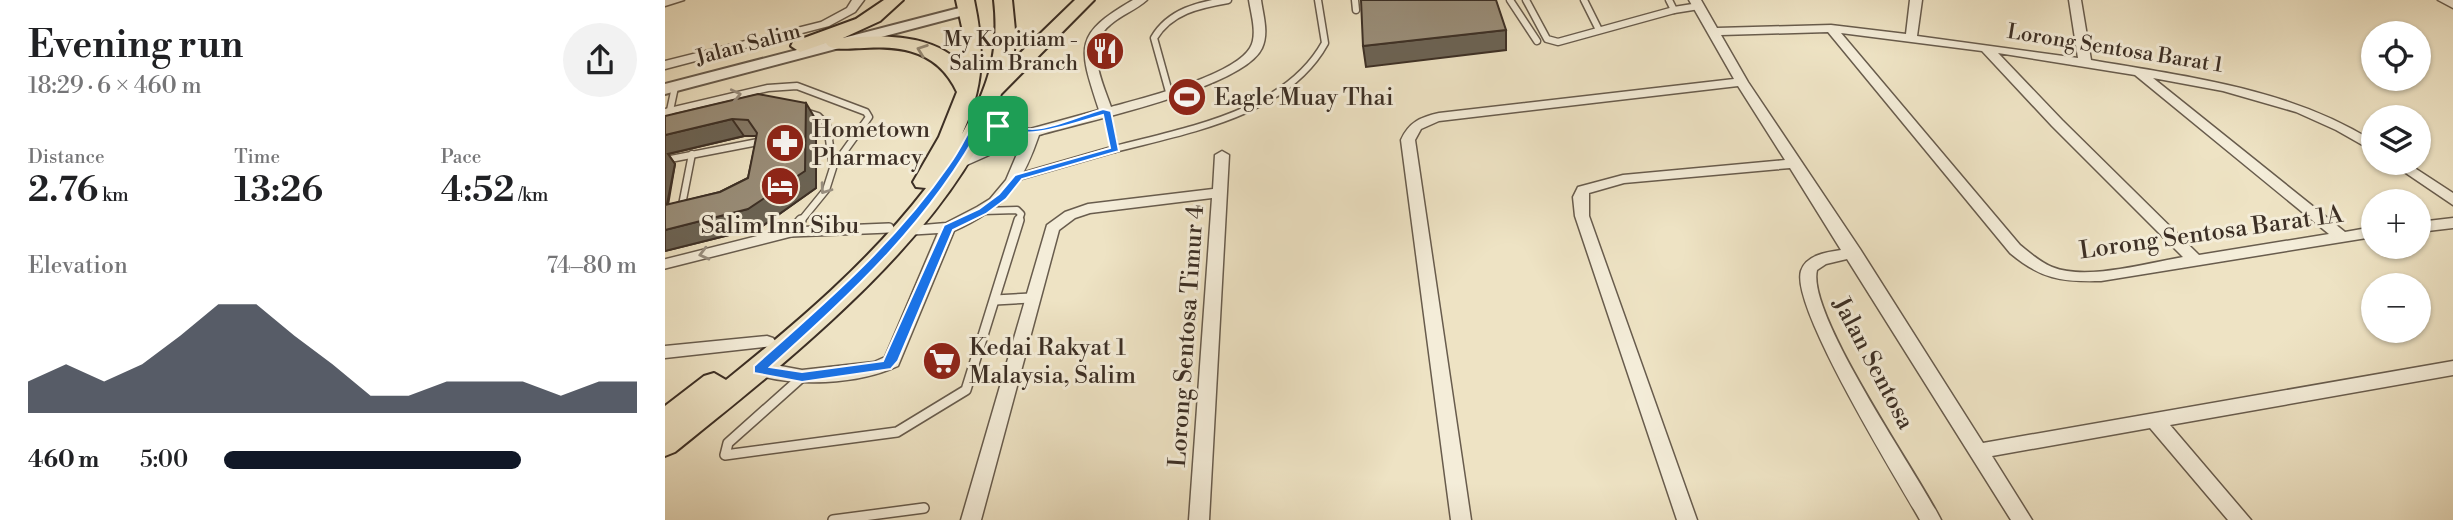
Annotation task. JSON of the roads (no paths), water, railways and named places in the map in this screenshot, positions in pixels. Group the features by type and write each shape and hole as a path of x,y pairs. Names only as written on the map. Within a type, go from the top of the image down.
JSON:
{"main road":[{"path":"800,46 861,25 877,16 894,0"},
{"path":"665,444 759,369 863,276 897,229 941,155 982,101 1044,37 1085,0"},
{"path":"982,101 972,65 984,3"},
{"path":"665,422 768,342 897,229 955,165 1006,51 984,3"},
{"path":"835,44 863,42 921,48 953,66 982,101"}],"street":[{"path":"665,3 678,0"},
{"path":"665,65 825,24 851,10 858,0"},
{"path":"1106,111 1088,46 1092,34 1104,23 1140,0"},
{"path":"955,165 1033,132 1221,74 1253,53 1258,44 1255,0"},
{"path":"1911,38 1916,0"},
{"path":"2075,0 2085,63"},
{"path":"2444,0 2453,5"},
{"name":"Jalan Salim","path":"668,86 800,46 984,3"},
{"name":"Jalan Salim","path":"668,86 984,3"},
{"path":"1697,3 1742,82 1854,253 2022,520"},
{"name":"Lorong Sentosa Barat 1","path":"1714,32 1831,28 2085,63 2265,96 2341,127 2361,140"},
{"name":"Lorong Sentosa Barat 1A","path":"1831,28 2015,249 2035,266 2057,276 2101,276 2361,234"},
{"path":"1987,49 2057,123 2196,261"},
{"path":"2140,74 2341,236"},
{"path":"1461,520 1408,140 1410,133 1415,126 1439,117 1742,82"},
{"path":"982,101 1012,131 1033,132"},
{"path":"897,229 948,228 983,211 1002,196 1018,177 1033,132"},
{"name":"Lorong Sentosa Timur 4","path":"1199,520 1222,155"},
{"path":"1687,520 1582,216 1580,197 1583,190 1595,184 1623,179 1795,163"},
{"path":"2416,175 2453,200"},
{"path":"971,520 1052,228 1058,221 1088,209 1220,193"},
{"path":"2431,226 2453,223"},
{"path":"759,369 802,377 877,368 892,361 948,228"},
{"name":"Jalan Sentosa","path":"1854,253 1814,263 1808,272 1807,286 1830,341 1931,520"},
{"path":"665,352 768,342"},
{"path":"1979,451 2453,368"},
{"path":"2154,421 2241,520"}],"lane":[{"path":"1169,92 1154,38 1158,30 1189,9 1228,0"},
{"path":"1018,177 1251,106 1302,75 1325,43 1318,0"},
{"path":"1355,0 1356,10"},
{"path":"1510,0 1537,41"},
{"path":"1526,0 1551,42 1697,3"},
{"path":"1584,0 1599,30"},
{"path":"1669,0 1674,10"},
{"path":"668,86 667,112 675,120"},
{"path":"667,112 768,88 806,87 866,112 869,117 836,163 830,185 791,232"},
{"path":"787,108 820,115 827,121 836,163"},
{"path":"1106,111 1115,149"},
{"path":"665,160 758,142 763,149 760,162"},
{"path":"692,154 676,217 692,213"},
{"path":"802,377 728,443 725,455 897,432 910,427 965,390 1021,214 1017,210 983,211"},
{"path":"665,264 791,232 897,229"},
{"path":"995,300 1031,298"},
{"path":"833,520 924,508"}],"place":[{"name":"My Kopitiam - Salim Branch","path":"1105,51"},
{"name":"Eagle Muay Thai","path":"1187,97"},
{"name":"Hometown Pharmacy","path":"785,143"},
{"name":"Salim Inn Sibu","path":"780,186"},
{"name":"Kedai Rakyat 1 Malaysia, Salim","path":"942,361"}]}
